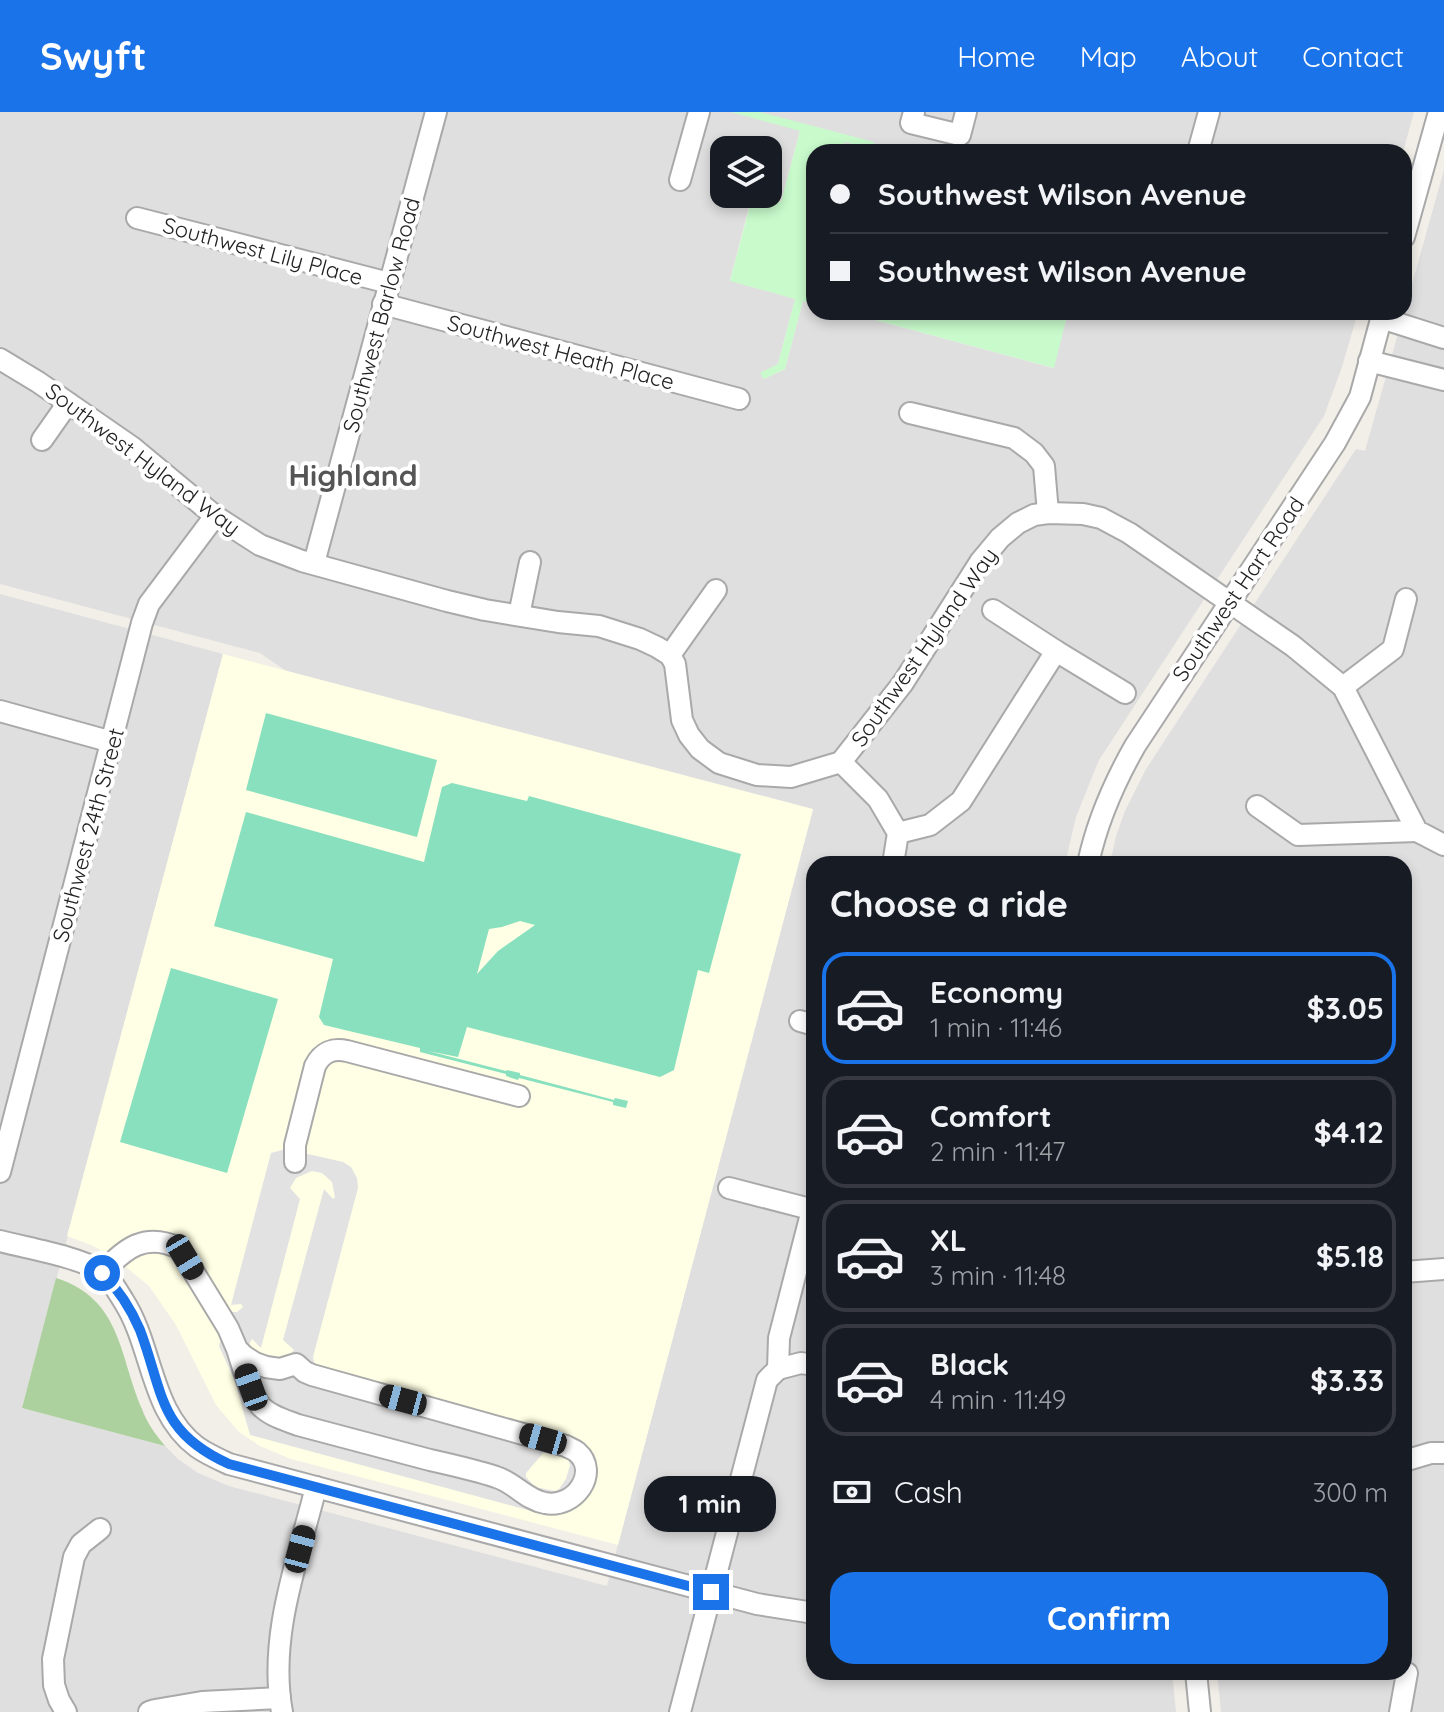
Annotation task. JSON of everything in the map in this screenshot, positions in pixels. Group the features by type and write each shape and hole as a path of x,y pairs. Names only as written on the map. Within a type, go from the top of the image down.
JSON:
{"street":[{"name":"Southwest Barlow Road","path":"314,563 436,112"},
{"path":"680,180 699,112"},
{"path":"914,112 911,123 960,135 966,112"},
{"path":"1200,144 1209,112"},
{"path":"1412,208 1439,112"},
{"name":"Southwest Lily Place","path":"137,218 389,283"},
{"name":"Southwest Heath Place","path":"383,304 739,399"},
{"name":"Southwest Hart Road","path":"1090,856 1097,828 1121,770 1335,443 1360,397 1381,320"},
{"path":"1395,320 1444,338"},
{"name":"Southwest Hyland Way","path":"0,359 132,447 215,516 260,545 302,561 447,601 558,622 599,626 640,639 670,655 678,674 682,720 689,735 708,757 757,775 791,777 841,762 903,683 980,562 1000,538 1018,523 1034,515 1048,513 1101,518 1129,533 1293,646 1343,687 1417,831"},
{"path":"1369,361 1444,380"},
{"path":"42,440 68,403"},
{"path":"910,413 1014,438 1034,453 1044,466 1048,513"},
{"name":"Southwest 24th Street","path":"0,1172 142,623 149,604 215,516"},
{"path":"519,615 530,562"},
{"path":"670,655 716,590"},
{"path":"1343,687 1393,649 1406,599"},
{"path":"993,610 1125,693"},
{"path":"898,833 930,825 961,801 1056,651"},
{"path":"0,711 112,742"},
{"path":"841,762 878,799 898,833 894,856"},
{"path":"1257,806 1298,835 1417,831 1444,845"},
{"path":"295,1162 295,1145 315,1066 321,1057 333,1050 519,1096"},
{"path":"729,1188 806,1208"},
{"path":"778,1369 779,1338 806,1236"},
{"path":"0,1241 84,1263 102,1273 122,1297 139,1330 162,1401 175,1424 194,1445 210,1456 229,1464 711,1592 806,1612"},
{"path":"102,1273 129,1248 141,1243 167,1243 179,1248 228,1328 260,1405 276,1417 499,1478 543,1503 562,1502 581,1488 585,1470 582,1460 566,1446 312,1375 296,1364 280,1369 266,1367 255,1363 237,1349"},
{"path":"1412,1271 1444,1269"},
{"path":"680,1712 767,1380 778,1369 806,1364"},
{"path":"1412,1459 1444,1453"},
{"path":"149,1712 202,1702 281,1705 281,1631 316,1487"},
{"path":"66,1712 54,1685 53,1659 74,1557 81,1544 100,1529"},
{"path":"1197,1680 1200,1712"},
{"path":"1400,1712 1406,1680"}],"shaded area":[{"path":"0,112 731,112 800,130 782,198 782,136 710,136 710,208 749,208 730,280 795,299 778,364 761,373 764,379 785,369 803,301 806,302 806,320 875,320 1053,368 1066,320 1356,320 1324,416 1099,760 1076,817 1067,856 806,856 806,1680 1173,1680 1176,1712 0,1712 0,594 223,654 22,1408 165,1446 198,1473 229,1486 607,1586 813,810 286,671 260,653 0,584"},
{"path":"760,112 1414,112 1405,144 856,144"},
{"path":"1444,170 1444,1712 1221,1712 1218,1680 1412,1680 1412,856 1112,856 1125,811 1146,769 1356,449 1365,451 1402,320 1412,320 1412,284"},
{"path":"223,654 813,809 618,1545 291,1459 260,1446 239,1432 216,1405 176,1325 149,1286 114,1257 67,1236"},
{"path":"286,1149 343,1162 351,1167 357,1178 358,1188 313,1357 315,1366 577,1438 590,1453 596,1470 593,1488 581,1504 561,1513 539,1513 250,1435 235,1382 219,1346 228,1312 237,1312 243,1307 241,1304 231,1305 271,1153","holes":["312,1171 322,1173 332,1182 335,1197 333,1199 324,1189 283,1340 294,1350 287,1358 251,1351 248,1347 252,1339 261,1348 300,1199 290,1188 296,1178","545,1451 563,1455 570,1465 566,1479 555,1491 535,1487 526,1477"]}],"green space":[{"path":"731,112 760,112 874,142 806,144 806,302 803,301 785,369 764,379 760,373 778,364 795,299 730,281 749,208 782,208 800,131"},
{"path":"875,320 1066,320 1054,368"},
{"path":"266,713 437,760 417,837 246,790"},
{"path":"452,783 527,801 529,796 741,854 709,973 698,970 674,1070 660,1077 467,1027 458,1057 428,1051 614,1100 628,1101 626,1108 420,1052 420,1048 324,1025 319,1017 333,959 214,926 246,812 424,862 442,787","holes":["520,921 535,925 498,951 477,974 489,929"]},
{"path":"171,968 278,999 227,1173 120,1142"},
{"path":"56,1278 78,1287 106,1315 144,1414 165,1446 22,1408"}],"district":[{"name":"Highland","path":"353,475"}],"route":[{"path":"102,1273 130,1310 162,1401 175,1424 194,1445 210,1456 229,1464 711,1592"}]}
